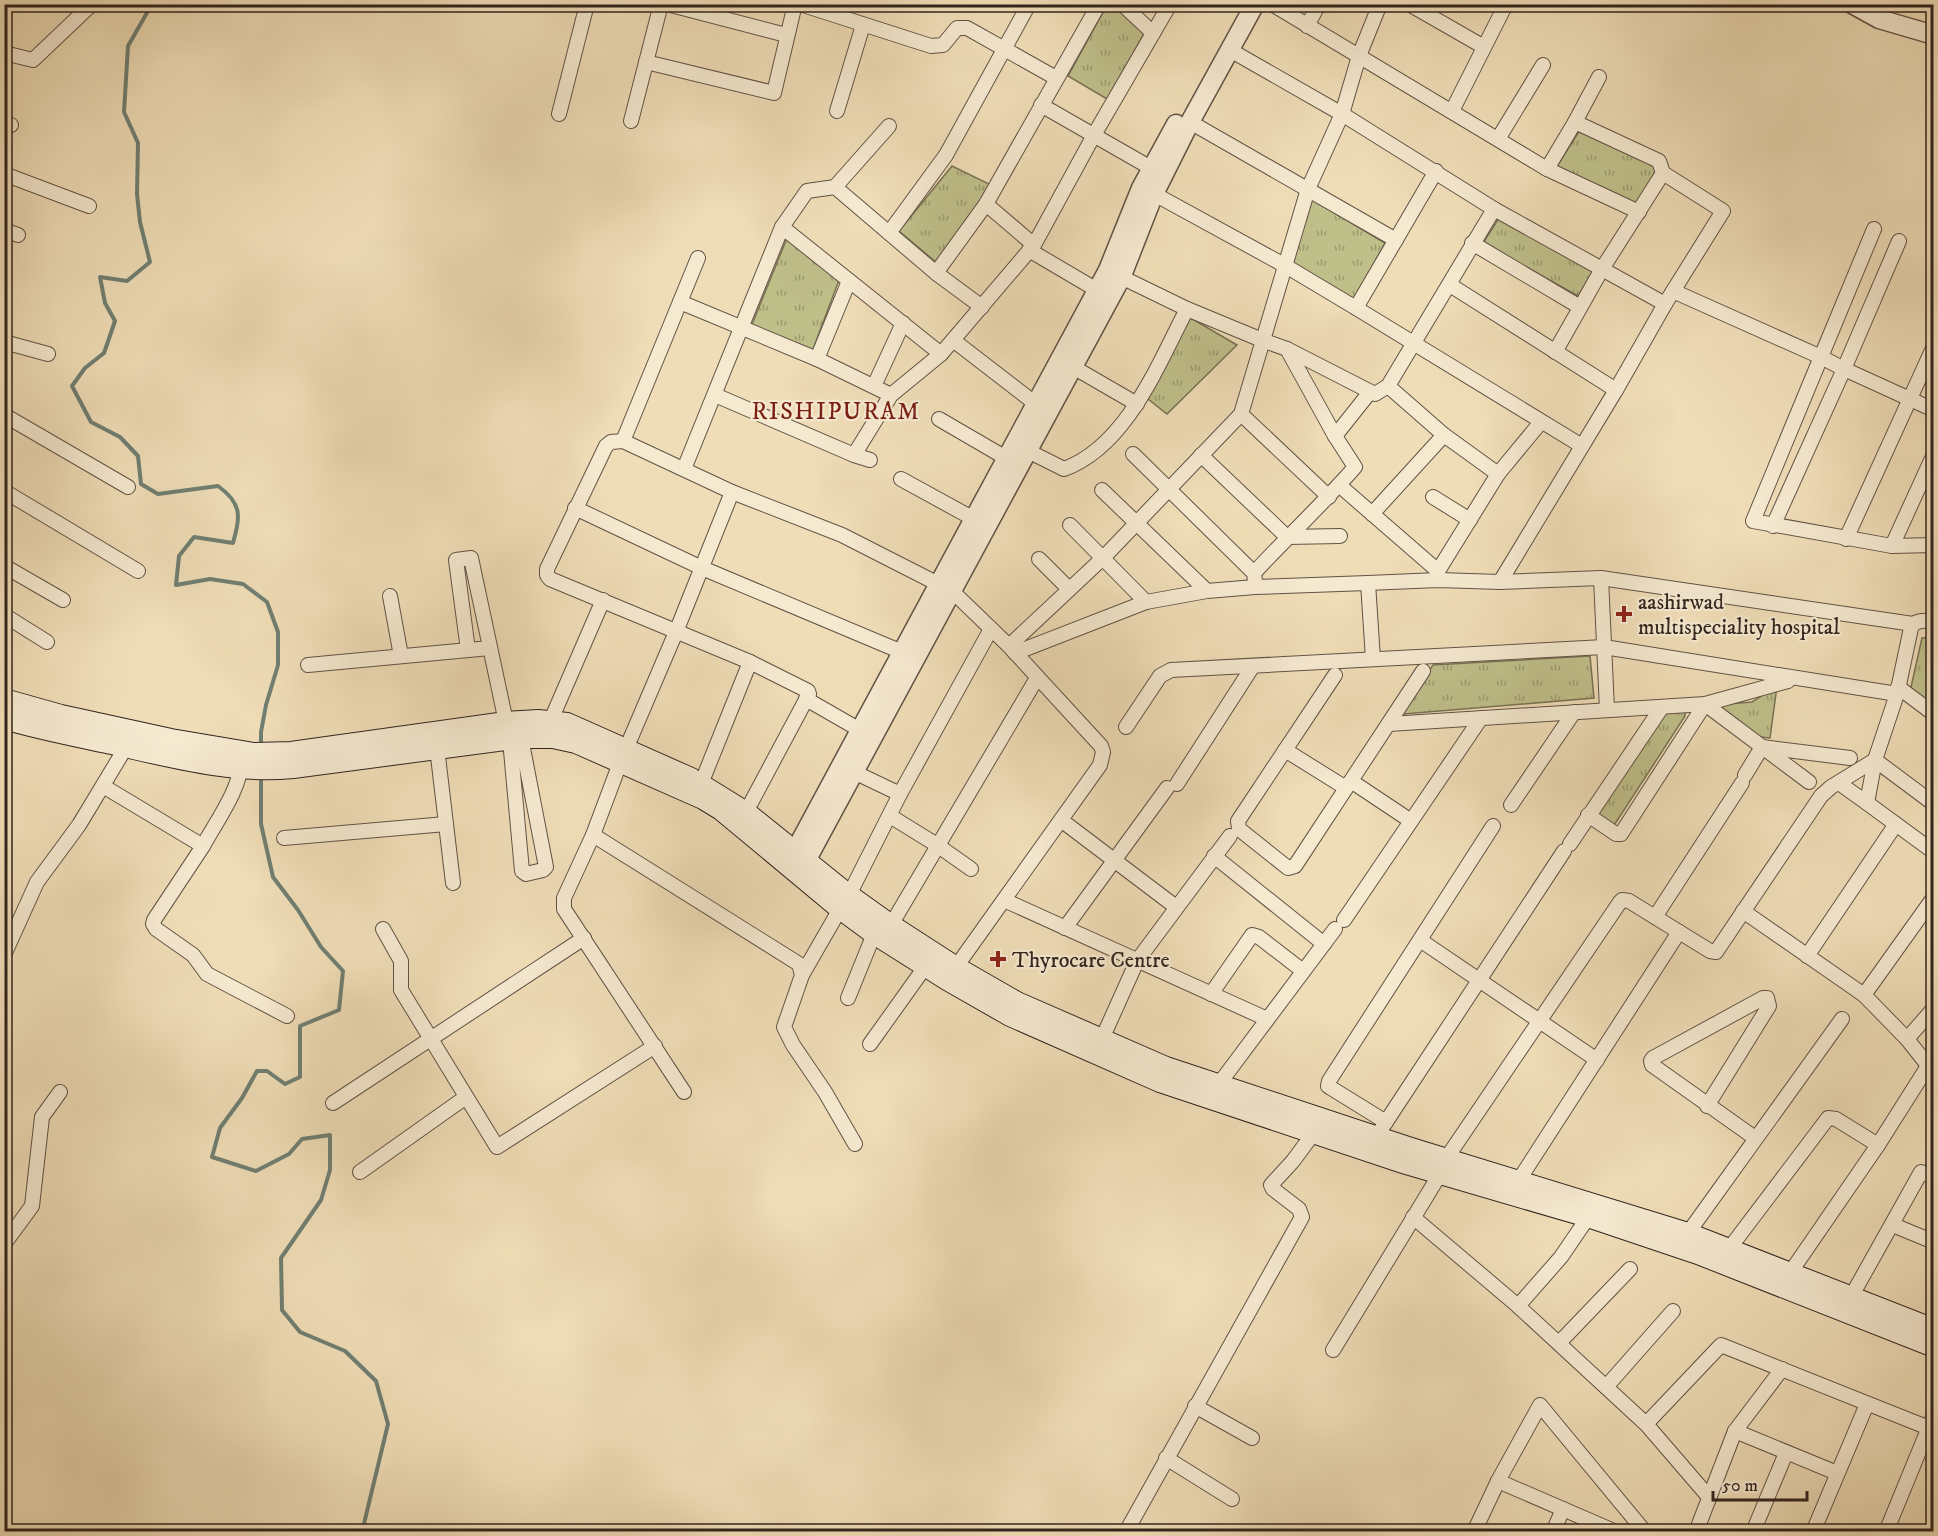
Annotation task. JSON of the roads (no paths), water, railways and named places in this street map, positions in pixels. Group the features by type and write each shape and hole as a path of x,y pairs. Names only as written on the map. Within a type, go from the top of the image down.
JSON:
{"main road":[{"path":"4,699 61,716 171,739 271,770 292,760 512,733 552,738 623,756 700,784 746,812 797,863"},
{"path":"4,719 126,747 247,761"},
{"path":"292,760 437,748 512,733 551,720 582,728 623,756 721,810 797,863 844,902 1010,1016 1160,1082 1313,1134 1443,1166 1593,1210 1688,1233 1934,1329"},
{"path":"883,929 925,967 951,974 1166,1067 1381,1129 1443,1166 1519,1180 1698,1254 1934,1347"}],"street":[{"path":"4,53 33,60 92,4"},
{"path":"559,114 587,4"},
{"path":"631,121 661,4"},
{"path":"667,4 786,35"},
{"path":"646,62 774,93 795,4"},
{"path":"800,4 819,8 863,26 938,46 943,45 957,28 963,27 975,31 1004,50 1056,78"},
{"path":"889,233 946,155 1029,4"},
{"path":"936,273 986,204 1099,4"},
{"path":"1122,4 1152,33"},
{"path":"854,455 891,395 941,354 1032,247 1170,4"},
{"path":"1147,191 1151,168 1244,4"},
{"path":"797,863 860,730 902,652 945,587 1028,451 1073,367 1115,274 1147,191 1190,122 1255,4"},
{"path":"1272,4 1547,169 1638,212"},
{"path":"1308,26 1319,4"},
{"path":"1012,649 1241,414 1308,189 1342,114 1359,56 1380,4"},
{"path":"1409,4 1484,47"},
{"path":"1452,111 1506,4"},
{"path":"1852,4 1879,19 1934,35"},
{"path":"837,111 863,26"},
{"path":"1230,50 1342,114 1494,209 1665,304"},
{"path":"1498,139 1543,65"},
{"path":"1547,169 1599,77"},
{"path":"1041,105 1151,168"},
{"path":"1190,122 1396,240"},
{"path":"1500,582 1665,304 1723,212 1663,173 1659,161 1575,122"},
{"path":"684,469 782,227 807,190 835,187 889,126"},
{"path":"1356,308 1436,171"},
{"path":"1555,352 1602,269 1663,173"},
{"path":"4,174 90,206"},
{"path":"835,187 936,273 982,307"},
{"path":"1147,191 1356,308 1581,446"},
{"path":"986,204 1032,247 1097,290"},
{"path":"1115,274 1187,309 1287,349 1375,394 1388,386 1494,209"},
{"path":"782,227 941,354"},
{"path":"1874,229 1753,521 1892,546 1934,545"},
{"path":"4,230 18,235"},
{"path":"1773,526 1899,241"},
{"path":"1473,243 1581,308"},
{"path":"623,441 698,258"},
{"path":"797,863 854,772 945,587 974,519 1006,458 1097,290 1115,274"},
{"path":"817,359 849,281"},
{"path":"1449,285 1616,390"},
{"path":"1673,291 1934,410"},
{"path":"680,302 817,359 891,395"},
{"path":"1028,451 1064,469 1090,457 1115,433 1137,404 1187,309"},
{"path":"874,386 903,323"},
{"path":"953,340 1036,404"},
{"path":"4,342 48,354"},
{"path":"1846,539 1934,346"},
{"path":"1254,580 1287,537 1329,497 1355,467 1335,436 1287,349"},
{"path":"1073,367 1137,404"},
{"path":"1388,386 1444,435 1498,474"},
{"path":"1335,436 1370,392"},
{"path":"715,395 870,460"},
{"path":"1241,414 1329,497"},
{"path":"4,415 128,487"},
{"path":"939,419 1006,458"},
{"path":"1438,576 1498,474 1541,422"},
{"path":"1372,514 1444,435"},
{"path":"746,812 809,694 806,688 750,662 550,579 546,575 575,508 606,446 611,442 623,441 732,492 842,535 945,587 1012,649 1101,747 1100,765 951,974"},
{"path":"1133,454 1254,580"},
{"path":"1892,546 1934,454"},
{"path":"1201,455 1287,537 1340,536"},
{"path":"901,479 974,519"},
{"path":"1339,485 1438,576"},
{"path":"1102,489 1207,591"},
{"path":"4,491 138,571"},
{"path":"684,1092 564,909 564,898 593,835 623,756 732,492"},
{"path":"1433,497 1470,520"},
{"path":"575,508 702,568 902,652"},
{"path":"1070,525 1146,602"},
{"path":"468,650 456,560 471,558 490,648 512,733 546,867 543,870 526,874 522,871 512,733"},
{"path":"1039,559 1069,589"},
{"path":"4,566 63,600"},
{"path":"1012,649 1146,602 1254,580 1368,583 1438,576 1500,582 1601,578 1913,624 1917,621 1934,621"},
{"path":"1601,578 1607,710"},
{"path":"1368,583 1373,659"},
{"path":"390,596 401,656"},
{"path":"551,720 603,600"},
{"path":"4,615 47,642"},
{"path":"1868,803 1875,760 1897,691 1913,624"},
{"path":"855,1144 784,1027 802,975 844,902 900,794 991,629"},
{"path":"1126,727 1160,676 1171,669 1604,647 1794,679 1897,691 1934,714"},
{"path":"308,665 490,648"},
{"path":"700,784 750,662"},
{"path":"1065,928 1172,786 1253,666"},
{"path":"1335,675 1238,821 1239,829 1288,868 1295,866 1424,671"},
{"path":"848,998 883,929 1037,678"},
{"path":"1389,724 1705,704 1794,679"},
{"path":"806,699 860,730"},
{"path":"1705,704 1809,782"},
{"path":"1588,815 1616,834 1621,834 1705,704"},
{"path":"1493,826 1328,1084 1381,1129 1662,706"},
{"path":"1511,805 1574,712"},
{"path":"1219,1084 1339,924 1481,718"},
{"path":"4,955 9,935 37,882 79,825 126,747"},
{"path":"1762,747 1850,758"},
{"path":"1655,917 1762,747"},
{"path":"437,748 453,883"},
{"path":"1285,750 1411,821"},
{"path":"1333,1350 1443,1166 1620,902 1629,901 1710,951 1716,952 1821,796 1875,760"},
{"path":"1875,760 1934,804"},
{"path":"247,761 232,794 203,846 154,920 154,926 193,955 207,974 287,1016"},
{"path":"854,772 900,794"},
{"path":"1839,783 1934,852"},
{"path":"103,786 203,846"},
{"path":"890,816 937,844 971,869"},
{"path":"1061,820 1176,907"},
{"path":"284,838 446,824"},
{"path":"1807,956 1896,824"},
{"path":"593,835 799,964 802,975"},
{"path":"1102,1039 1137,961 1230,836"},
{"path":"1214,856 1324,944"},
{"path":"1864,995 1934,897"},
{"path":"1004,900 1267,1019"},
{"path":"1743,911 1864,995 1906,1039 1931,1070 1790,1273"},
{"path":"383,929 401,961 401,990 497,1147 655,1046"},
{"path":"1519,1180 1679,932"},
{"path":"1211,994 1251,935 1259,937 1303,971"},
{"path":"333,1103 584,938"},
{"path":"1420,940 1597,1060"},
{"path":"870,1044 925,967"},
{"path":"1707,1106 1769,1006 1767,999 1763,998 1651,1061 1652,1065 1707,1106 1755,1138"},
{"path":"1906,1039 1934,1008"},
{"path":"1688,1233 1842,1018"},
{"path":"4,1244 32,1206 42,1117 60,1092"},
{"path":"360,1172 465,1097"},
{"path":"1729,1249 1828,1118 1836,1119 1878,1145"},
{"path":"1126,1532 1302,1217 1299,1209 1271,1185 1313,1134"},
{"path":"1851,1297 1921,1172 1934,1177"},
{"path":"1518,1306 1561,1257 1593,1210"},
{"path":"1413,1217 1518,1306 1606,1386 1646,1424 1708,1496"},
{"path":"1893,1225 1934,1242"},
{"path":"1559,1343 1630,1269"},
{"path":"1606,1386 1673,1311"},
{"path":"1646,1424 1721,1345 1931,1429"},
{"path":"1696,1532 1735,1431 1782,1369"},
{"path":"1813,1532 1867,1404"},
{"path":"1474,1532 1497,1481 1540,1405 1646,1532"},
{"path":"1195,1406 1252,1438"},
{"path":"1886,1532 1931,1429 1934,1415"},
{"path":"1735,1431 1837,1473"},
{"path":"1753,1532 1786,1453"},
{"path":"1166,1458 1232,1498"},
{"path":"1497,1481 1616,1532"},
{"path":"1553,1532 1563,1509"}],"waterway":[{"path":"152,4 128,46 124,112 138,143 137,194 140,222 150,262 127,281 100,277 105,303 115,321 104,353 85,368 72,386 91,422 120,437 138,456 141,484 158,494 218,486 236,505 238,518 233,543 194,537 179,556 176,585 210,579 243,584 267,602 278,632 278,665 266,705 261,732 261,748"},
{"path":"261,776 261,824 273,877 298,910 321,947 343,971 339,1010 300,1026 300,1077 285,1084 267,1071 257,1071 242,1098 220,1128 212,1157 256,1171 289,1154 302,1139 330,1135 330,1170 321,1200 281,1258 282,1310 300,1332 345,1351 376,1381 388,1424 362,1532"}],"place":[{"name":"aashirwad multispeciality hospital","path":"1624,614"},
{"name":"Thyrocare Centre","path":"998,959"}],"district":[{"name":"RISHIPURAM","path":"836,411"}]}
